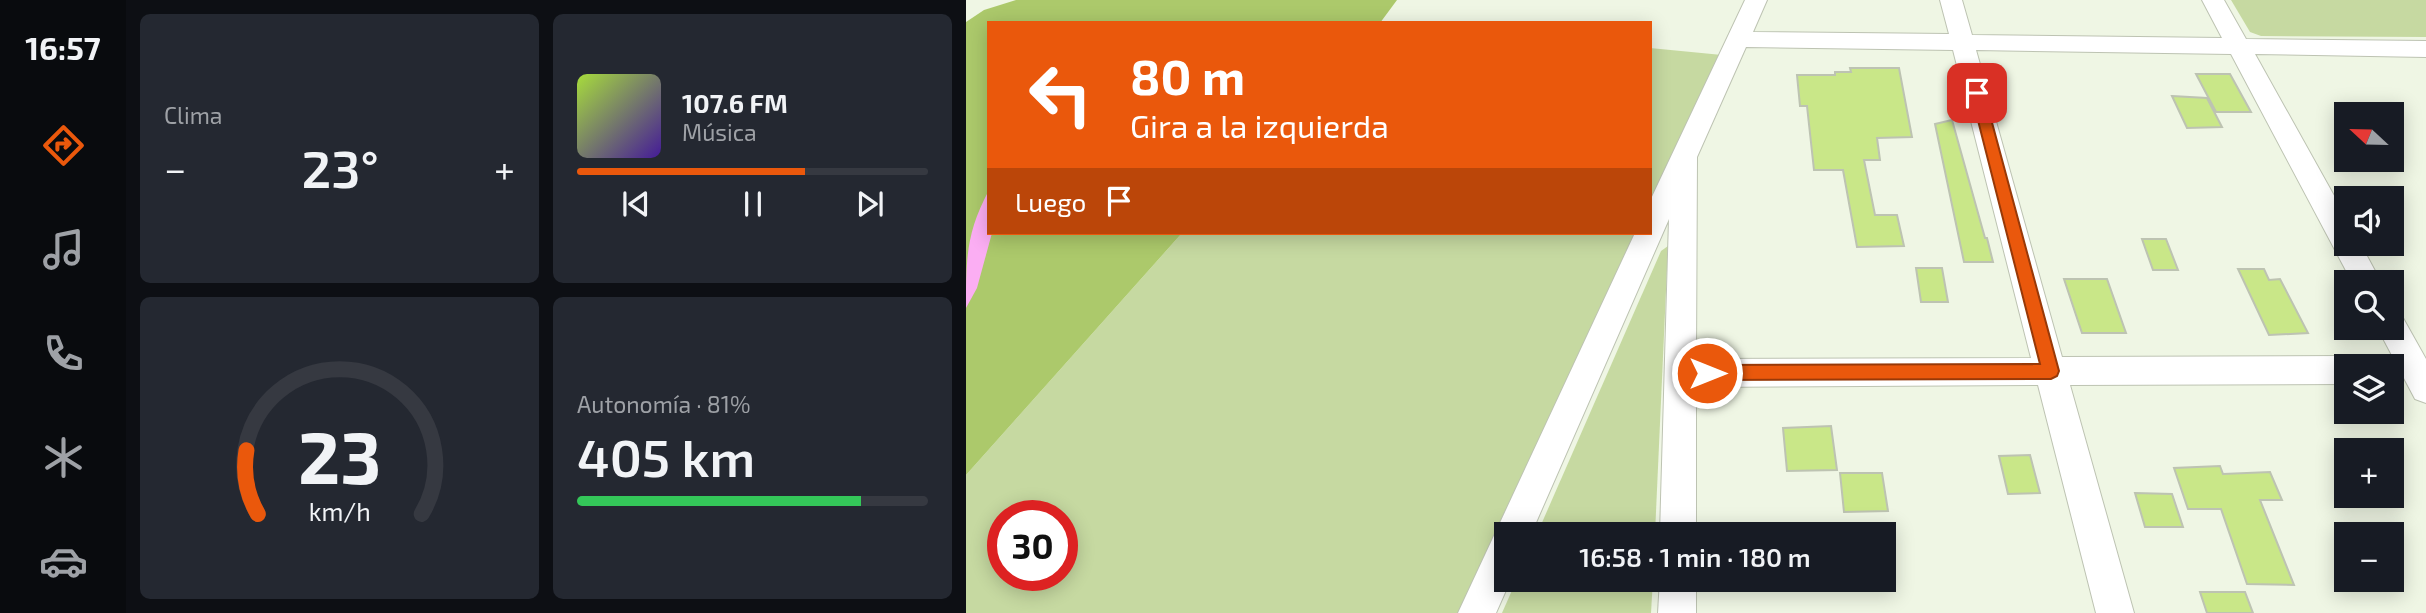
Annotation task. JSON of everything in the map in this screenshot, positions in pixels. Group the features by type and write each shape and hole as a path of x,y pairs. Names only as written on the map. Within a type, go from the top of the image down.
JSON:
{"street":[{"path":"1652,228 1756,0"},
{"path":"1951,0 2115,613"},
{"path":"2213,0 2360,270"},
{"path":"1738,39 2426,49"},
{"path":"1678,522 1684,157"},
{"path":"1518,522 1649,235"},
{"path":"2398,340 2415,375"},
{"path":"1681,373 2334,370"},
{"path":"1477,613 1494,576"},
{"path":"1677,613 1678,592"}],"green space":[{"path":"1016,0 1397,0 1381,21 987,21 987,235 1180,235 966,475 966,22 984,10"},
{"path":"2231,0 2426,0 2426,37 2261,36 2250,32"},
{"path":"1652,48 1722,55 1652,206"},
{"path":"1180,235 1639,235 1505,522 1494,522 1494,546 1463,613 966,613 966,475"},
{"path":"1668,246 1656,522 1542,522 1661,251"},
{"path":"1511,592 1652,592 1651,613 1502,613"}],"shaded area":[{"path":"987,194 987,235 991,235 977,288 966,308 969,247"}],"building":[{"path":"1850,68 1899,68 1912,137 1877,138 1880,160 1864,160 1875,215 1897,215 1904,246 1857,247 1843,170 1814,170 1807,106 1800,106 1797,75 1835,75 1835,72 1851,72"},
{"path":"2196,74 2230,74 2251,112 2216,112"},
{"path":"2172,96 2207,98 2222,127 2187,128"},
{"path":"1952,120 1993,262 1964,262 1935,124"},
{"path":"2142,239 2166,239 2178,270 2153,270"},
{"path":"1916,268 1942,268 1948,302 1921,302"},
{"path":"2238,269 2264,269 2269,280 2280,279 2308,333 2269,335"},
{"path":"2064,279 2107,279 2126,333 2082,333"},
{"path":"1831,426 1837,470 1787,471 1783,428"},
{"path":"2030,455 2040,493 2008,494 1999,456"},
{"path":"2220,466 2223,474 2270,472 2282,500 2260,500 2294,585 2247,584 2221,509 2188,509 2174,468"},
{"path":"1840,473 1882,473 1888,511 1844,512"},
{"path":"2135,493 2172,494 2183,527 2145,527"},
{"path":"2200,592 2245,592 2253,613 2207,613"}],"route":[{"path":"1707,373 2051,371 1977,93"}]}
